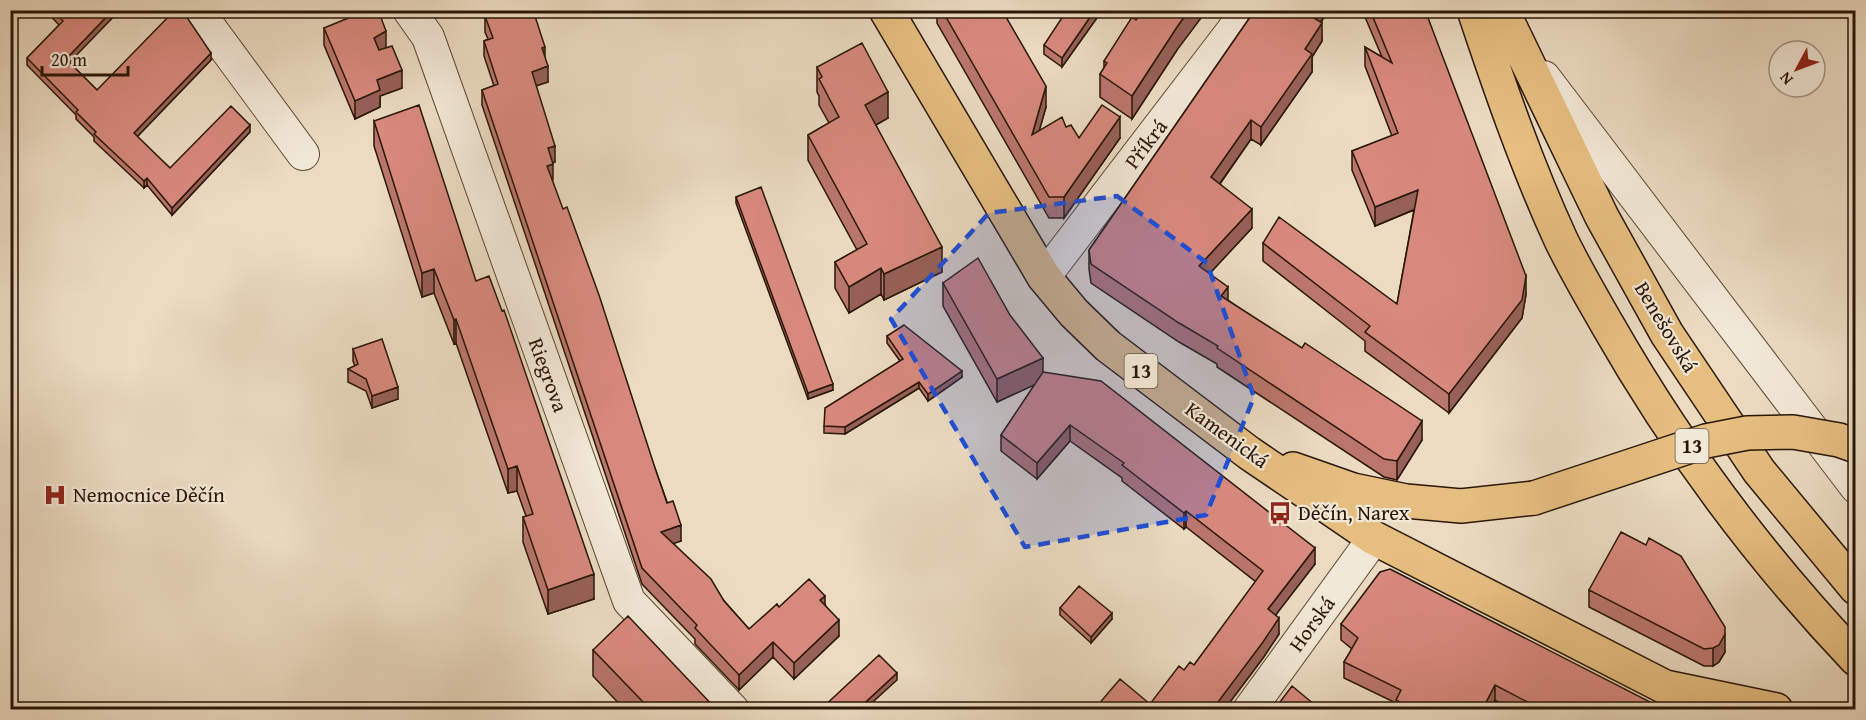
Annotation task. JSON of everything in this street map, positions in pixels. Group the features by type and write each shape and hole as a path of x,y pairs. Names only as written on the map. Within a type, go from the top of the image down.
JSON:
{"main road":[{"path":"1474,10 1508,112 1561,240 1628,361 1665,421 1733,515 1814,616 1856,659"},
{"name":"Benešovská","path":"1502,10 1602,217 1667,334 1759,471 1854,586"},
{"name":"Kamenická","path":"890,12 1044,277 1074,313 1108,346 1249,453 1374,538 1665,687"},
{"name":"13","path":"1249,453 1353,490 1406,501 1461,506 1534,498 1706,441 1747,433 1793,432 1839,440 1856,446"},
{"name":"13","path":"1665,687 1776,710"}],"street":[{"path":"197,10 303,154"},
{"name":"Riegrova","path":"409,10 428,37 629,601 733,710"},
{"name":"Příkrá","path":"1044,277 1233,30 1245,10"},
{"name":"Benešovská","path":"1520,46 1856,487"},
{"name":"Horská","path":"1249,710 1374,538"},
{"name":"Kamenická","path":"1665,687 1702,709"}],"highlighted area":[{"path":"1117,196 1207,263 1254,397 1206,515 1025,547 891,319 989,213"}],"building":[{"path":"52,10 113,10 66,59 97,90 175,10 182,10 211,53 134,133 170,168 231,106 250,125 172,208 147,178 144,181 94,134 96,132 76,112 78,110 27,58 63,21"},
{"path":"368,10 378,10 386,31 374,38 379,50 392,46 402,70 377,80 380,90 355,101 324,28"},
{"path":"503,10 533,10 545,47 542,48 548,66 532,72 555,146 548,148 553,164 547,166 563,209 567,207 599,295 667,503 673,501 681,525 661,532 711,579 724,601 749,629 777,604 779,607 809,579 825,596 820,600 839,620 794,663 773,642 739,675 695,628 697,625 642,568 482,90 498,84 484,41 493,38 485,16"},
{"path":"942,10 1002,10 1046,86 1032,135 1062,117 1066,127 1071,125 1079,138 1102,105 1120,117 1064,197 1049,197"},
{"path":"1067,10 1095,10 1062,58 1044,45"},
{"path":"1142,10 1189,10 1132,96 1100,74 1107,63 1104,61 1132,17 1136,20"},
{"path":"1255,10 1316,10 1311,16 1322,23 1305,49 1312,54 1261,127 1251,120 1211,177 1252,209 1199,266 1228,287 1221,296 1302,348 1305,343 1422,421 1397,461 1384,459 1217,348 1218,346 1179,323 1091,264 1089,250"},
{"path":"1370,10 1425,10 1526,276 1522,300 1449,394 1365,332 1370,326 1263,243 1279,217 1397,304 1418,190 1375,207 1352,151 1398,133 1365,47 1392,63"},
{"path":"862,43 888,92 865,105 942,247 884,274 881,268 849,287 835,262 867,244 808,135 839,117 819,79 822,77 817,67"},
{"path":"419,105 476,281 489,276 502,311 504,310 594,574 548,590 523,517 533,514 517,466 508,469 456,319 454,320 434,269 422,273 374,121"},
{"path":"761,187 833,384 808,393 736,197"},
{"path":"978,258 1010,315 1043,358 997,379 943,283"},
{"path":"904,325 962,371 928,394 919,382 845,427 824,426 825,408 903,359 887,336"},
{"path":"382,339 398,387 372,396 366,379 348,369 358,364 353,349"},
{"path":"1043,372 1101,381 1315,548 1268,609 1279,618 1212,710 1104,710 1098,705 1120,679 1150,704 1179,666 1184,670 1190,662 1194,665 1263,571 1122,465 1124,463 1070,425 1037,463 1001,435"},
{"path":"1621,532 1646,545 1649,538 1681,556 1725,627 1725,634 1719,645 1704,649 1589,590"},
{"path":"1390,569 1654,704 1656,710 1535,710 1537,707 1495,685 1482,710 1414,710 1396,700 1401,690 1344,662 1358,638 1341,624 1380,572"},
{"path":"1079,586 1112,613 1091,637 1060,608"},
{"path":"628,616 717,710 655,710 649,703 646,705 593,650"},
{"path":"879,655 897,673 857,710 820,710"},
{"path":"1292,686 1321,710 1274,710"}],"place":[{"name":"Nemocnice Děčín","path":"55,495"},
{"name":"Děčín, Narex","path":"1280,513"}]}
